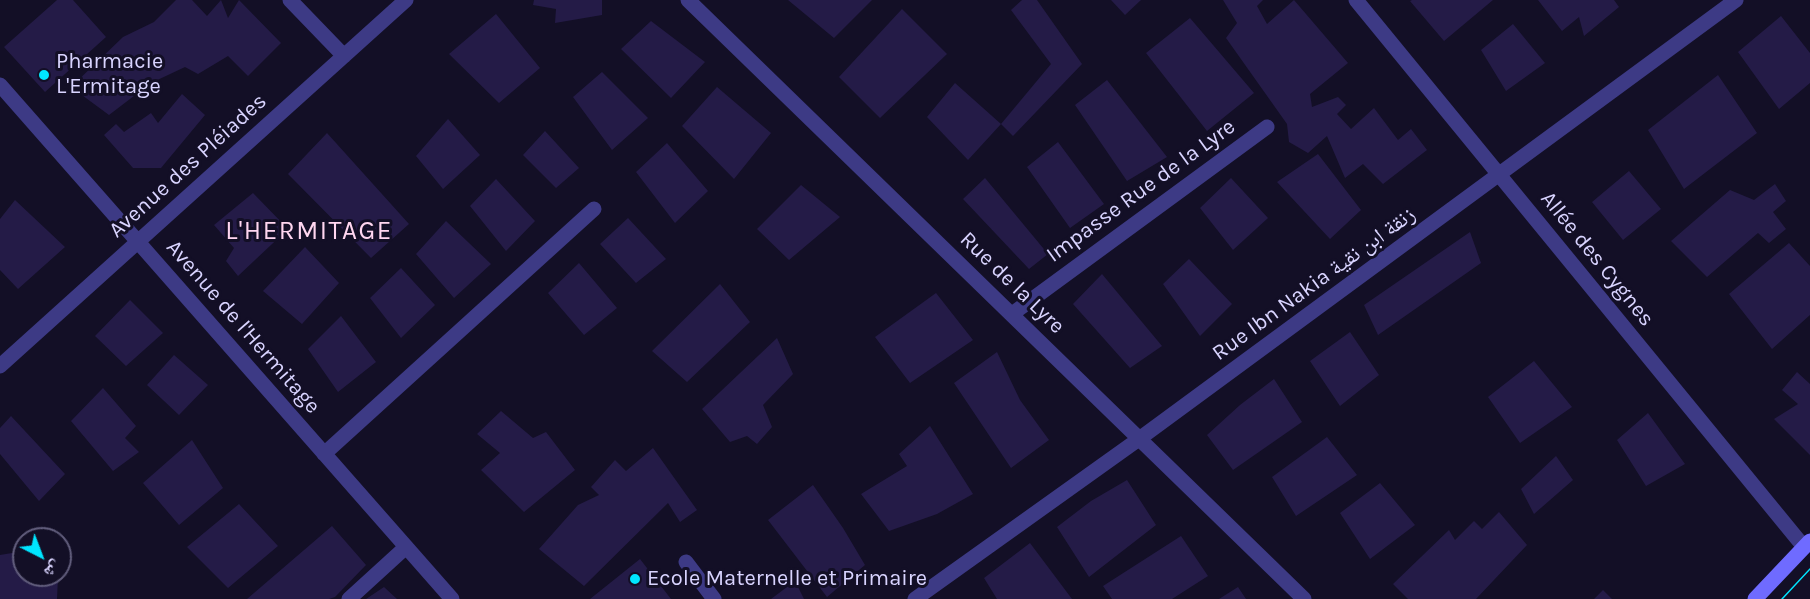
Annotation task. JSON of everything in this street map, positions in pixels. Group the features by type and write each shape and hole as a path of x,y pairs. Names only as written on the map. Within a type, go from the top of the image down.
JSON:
{"street":[{"path":"290,0 344,56"},
{"name":"Avenue des Pléiades","path":"0,366 406,0"},
{"name":"Rue de la Lyre","path":"688,0 1304,599"},
{"name":"Allée des Cygnes","path":"1356,0 1807,544"},
{"name":"Rue Ibn Nakia زنقة ابن نقية","path":"915,599 1500,176 1736,0"},
{"name":"Avenue de l'Hermitage","path":"0,85 452,599"},
{"name":"Impasse Rue de la Lyre","path":"1012,314 1267,127"},
{"path":"324,454 594,209"},
{"path":"1755,599 1807,544"},
{"path":"350,599 406,547"},
{"path":"686,562 714,599"}],"building":[{"path":"57,0 73,0 106,37 45,92 4,47"},
{"path":"176,0 192,0 207,16 221,0 228,18 239,0 281,43 248,76 228,56 198,74 185,67 151,83 109,115 71,87 123,37 154,22"},
{"path":"534,0 602,0 602,15 555,23 556,9 533,5"},
{"path":"788,0 872,0 834,38"},
{"path":"1022,0 1037,0 1082,64 1013,136 1001,124 1051,64 1011,10"},
{"path":"1111,0 1141,0 1125,15"},
{"path":"1223,0 1263,0 1257,6 1267,24 1294,0 1348,63 1310,94 1312,107 1338,97 1346,105 1337,114 1351,129 1374,108 1398,140 1411,129 1427,150 1383,184 1363,164 1345,178 1327,136 1308,153 1289,142 1287,124 1226,38 1237,23"},
{"path":"1493,0 1444,41 1410,1"},
{"path":"1538,0 1614,0 1619,7 1584,36 1579,17 1562,31"},
{"path":"902,9 947,54 880,118 839,77"},
{"path":"496,14 540,68 499,103 449,54"},
{"path":"1781,16 1810,53 1810,83 1779,109 1738,52"},
{"path":"1190,18 1254,93 1207,131 1146,53"},
{"path":"651,21 705,62 671,98 621,49"},
{"path":"1513,24 1545,63 1506,91 1481,50"},
{"path":"602,72 648,118 612,150 573,97"},
{"path":"1718,75 1757,133 1684,189 1648,130"},
{"path":"1107,80 1167,157 1127,181 1075,105"},
{"path":"955,83 1001,124 968,160 927,117"},
{"path":"717,87 771,133 734,179 682,126"},
{"path":"182,94 205,115 161,168 133,168 104,135 116,124 124,132 151,113 158,123"},
{"path":"448,119 480,155 443,189 416,156"},
{"path":"545,131 579,168 556,188 523,155"},
{"path":"327,133 409,224 371,258 288,174"},
{"path":"1058,142 1104,204 1070,228 1027,167"},
{"path":"667,143 708,191 675,223 636,172"},
{"path":"1318,154 1361,210 1330,239 1277,182"},
{"path":"1629,171 1661,209 1623,240 1592,202"},
{"path":"985,178 1048,254 1029,269 963,199"},
{"path":"1231,178 1268,218 1233,250 1200,208"},
{"path":"496,179 535,221 506,251 470,206"},
{"path":"1775,184 1786,201 1773,212 1786,229 1769,243 1758,233 1707,277 1671,241 1730,190 1754,200"},
{"path":"801,185 840,217 789,260 757,229"},
{"path":"253,193 288,229 238,276 226,261 234,248 214,225"},
{"path":"15,200 65,247 18,289 0,270 0,219"},
{"path":"628,218 666,259 636,283 600,244"},
{"path":"446,221 491,264 454,298 416,254"},
{"path":"1470,232 1481,263 1378,335 1364,305"},
{"path":"1789,243 1810,266 1810,315 1772,349 1729,294"},
{"path":"305,247 339,283 302,324 263,291"},
{"path":"1189,259 1232,304 1200,336 1163,284"},
{"path":"579,263 617,308 584,335 548,293"},
{"path":"401,268 435,305 401,338 370,298"},
{"path":"1102,274 1162,346 1130,368 1073,304"},
{"path":"720,284 750,322 687,382 652,351"},
{"path":"936,293 973,340 910,383 875,337"},
{"path":"130,300 163,333 126,366 95,336"},
{"path":"341,316 376,362 338,392 308,349"},
{"path":"1350,332 1379,375 1340,406 1310,361"},
{"path":"777,338 793,374 763,405 772,427 757,444 747,436 730,442 702,409"},
{"path":"997,352 1020,400 1049,440 1011,468 954,383"},
{"path":"174,355 208,385 179,415 147,385"},
{"path":"1534,361 1572,407 1520,443 1488,397"},
{"path":"1797,372 1810,384 1810,455 1774,419 1798,404 1782,390"},
{"path":"1274,379 1302,422 1233,470 1207,435 1240,405"},
{"path":"103,388 136,426 125,438 139,452 113,471 71,421"},
{"path":"501,411 533,438 546,432 575,470 524,512 481,470 500,453 477,434"},
{"path":"1648,413 1685,464 1646,486 1617,440"},
{"path":"11,416 65,474 39,501 0,454 0,428"},
{"path":"930,426 973,494 937,514 889,531 861,494 907,466 899,454"},
{"path":"1327,437 1357,475 1296,516 1272,477"},
{"path":"192,440 223,488 179,525 143,483"},
{"path":"653,448 697,510 680,522 668,503 584,586 539,549 578,505 599,495 591,487 615,460 626,471"},
{"path":"1556,456 1573,480 1534,514 1521,489"},
{"path":"1127,480 1156,525 1089,577 1057,527 1091,501"},
{"path":"1380,483 1415,525 1370,559 1340,513"},
{"path":"813,485 865,565 827,597 768,520"},
{"path":"239,504 278,546 228,588 187,547"},
{"path":"1499,512 1527,545 1476,599 1408,599 1393,584 1449,530 1455,540 1474,521 1482,529"},
{"path":"332,526 366,565 335,597 329,599 247,599"},
{"path":"1181,536 1208,576 1172,599 1112,599 1103,586"},
{"path":"1030,543 1072,599 997,599 984,578"},
{"path":"12,553 12,587 58,587 57,599 0,599 0,555"},
{"name":"Ecole Maternelle et Primaire","path":"640,559 671,599 590,599"},
{"path":"795,581 804,599 771,599"},
{"path":"384,587 397,599 366,599"},
{"path":"1238,587 1246,599 1219,599"},
{"path":"1603,590 1612,599 1594,599"}],"tram line":[{"path":"1782,599 1810,569"}],"place":[{"name":"Pharmacie L'Ermitage","path":"44,75"},
{"name":"Ecole Maternelle et Primaire","path":"635,579"}],"district":[{"name":"L'HERMITAGE","path":"309,232"}]}
